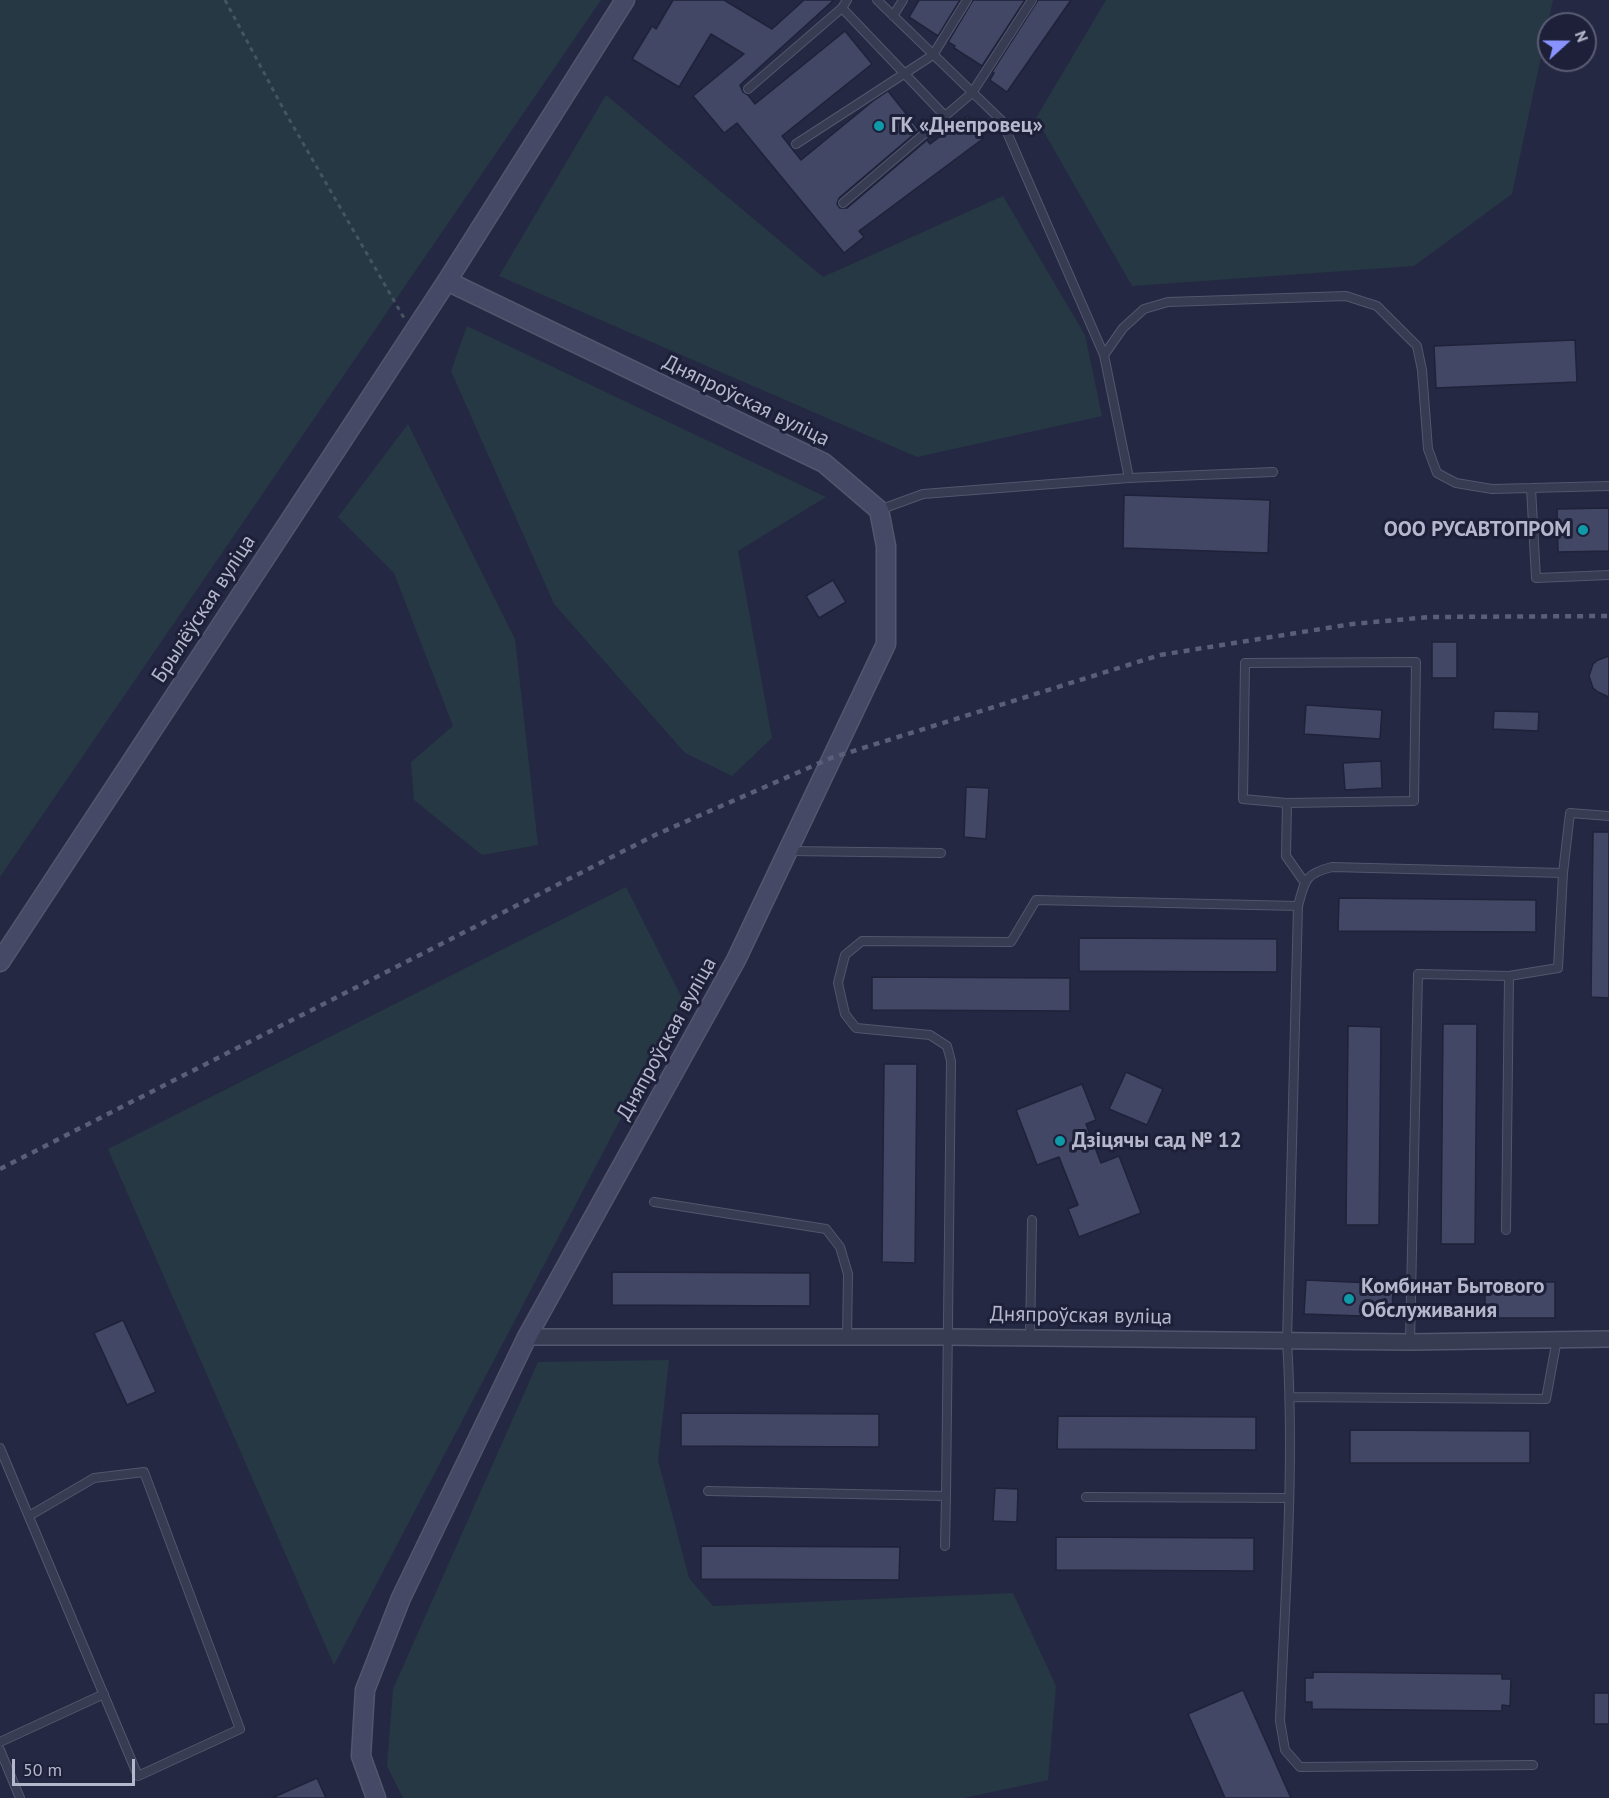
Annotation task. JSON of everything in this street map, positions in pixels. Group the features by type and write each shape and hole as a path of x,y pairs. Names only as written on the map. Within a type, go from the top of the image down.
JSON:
{"street":[{"path":"447,280 625,0"},
{"name":"Брылёўская вуліца","path":"0,963 447,280"},
{"name":"Дняпроўская вуліца","path":"447,280 824,463 879,510 886,546 886,644 736,960 527,1337 947,1337 1410,1342 1609,1339"},
{"path":"376,1798 361,1756 365,1690 401,1598 527,1337"}],"lane":[{"path":"877,0 1002,121 1104,355 1129,478"},
{"path":"893,16 903,0"},
{"path":"796,144 933,55 967,0"},
{"path":"843,203 972,93 1032,0"},
{"path":"748,89 844,4 904,74 945,116"},
{"path":"1104,355 1123,328 1144,309 1168,302 1346,296 1377,306 1417,346 1422,370 1428,449 1437,473 1456,483 1492,489 1609,486"},
{"path":"879,510 923,494 1129,478 1273,472"},
{"path":"1531,488 1536,578 1609,575"},
{"path":"1416,662 1414,801 1287,803 1243,799 1245,663 1416,662"},
{"path":"1287,803 1286,856 1305,883"},
{"path":"1410,1342 1418,974 1509,976 1558,968 1563,873 1570,813 1609,816"},
{"path":"788,851 941,853"},
{"path":"1533,1765 1300,1767 1285,1750 1280,1721 1289,1498 1290,1397 1287,1341 1298,906 1305,883 1313,872 1332,867 1563,873"},
{"path":"945,1546 951,1061 947,1046 930,1035 856,1028 844,1014 838,983 845,955 862,942 1011,942 1036,900 1298,906"},
{"path":"1506,1230 1509,976"},
{"path":"654,1202 826,1229 840,1247 848,1274 847,1338"},
{"path":"1030,1338 1032,1221"},
{"path":"1290,1397 1546,1399 1557,1339"},
{"path":"0,1448 138,1776 240,1729 144,1472 94,1478 29,1516"},
{"path":"708,1491 946,1496"},
{"path":"1086,1497 1289,1498"},
{"path":"0,1742 104,1694"},
{"path":"0,1750 20,1798"}],"path":[{"path":"225,0 285,112 412,332"}],"shaded area":[{"path":"0,0 601,0 0,877"},
{"path":"1106,0 1553,0 1550,12 1537,12 1538,72 1512,194 1414,266 1132,286 1036,118"},
{"path":"606,95 823,277 1003,196 1085,335 1102,416 917,457 499,276"},
{"path":"467,326 826,497 738,551 772,738 732,776 685,753 554,604 451,371"},
{"path":"408,424 515,639 538,845 482,855 414,800 411,762 453,726 394,573 338,517"},
{"path":"626,887 683,1000 334,1665 108,1149"},
{"path":"669,1360 658,1460 689,1578 713,1606 1013,1593 1056,1686 1048,1780 964,1798 403,1798 387,1766 393,1689 538,1362"}],"building":[{"name":"ГК «Днепровец»","path":"673,0 724,0 772,29 804,0 834,0 740,85 743,92 755,104 845,31 872,64 782,136 801,160 888,91 919,130 839,198 837,204 840,208 847,208 927,140 930,144 968,116 984,138 859,231 864,237 844,253 737,123 724,133 693,96 744,54 711,34 679,87 632,59 652,26 656,29"},
{"path":"919,0 960,0 938,36 909,17"},
{"path":"973,0 1025,0 982,66 948,42"},
{"path":"1038,0 1071,0 1007,92 990,80 994,73 992,72"},
{"path":"1575,340 1577,382 1436,388 1434,346"},
{"path":"1124,495 1270,500 1268,553 1123,548"},
{"name":"ООО РУСАВТОПРОМ","path":"1609,508 1609,551 1558,552 1557,509"},
{"path":"833,580 846,602 819,618 806,596"},
{"path":"1432,642 1457,642 1457,678 1432,678"},
{"path":"1609,656 1609,697 1593,688 1589,676 1593,664"},
{"path":"1306,705 1382,710 1380,739 1304,734"},
{"path":"1494,711 1539,712 1538,731 1493,729"},
{"path":"1381,761 1382,788 1345,790 1343,763"},
{"path":"966,787 989,788 986,839 964,837"},
{"path":"1593,832 1609,832 1609,998 1591,997"},
{"path":"1339,898 1536,900 1536,932 1338,931"},
{"path":"1079,938 1277,939 1277,972 1079,971"},
{"path":"872,977 1070,978 1070,1011 872,1010"},
{"path":"1443,1024 1477,1024 1475,1244 1441,1244"},
{"path":"1348,1026 1381,1027 1379,1225 1346,1225"},
{"path":"884,1064 917,1064 915,1263 882,1262"},
{"path":"1126,1072 1163,1089 1147,1125 1109,1109"},
{"name":"Дзіцячы сад № 12","path":"1082,1084 1096,1120 1086,1124 1101,1163 1119,1156 1141,1213 1079,1237 1068,1209 1078,1205 1059,1157 1037,1165 1016,1110"},
{"path":"612,1272 810,1273 810,1306 612,1305"},
{"name":"Комбинат Бытового Обслуживания","path":"1306,1280 1393,1284 1392,1317 1304,1314"},
{"path":"1485,1282 1555,1282 1555,1318 1485,1318"},
{"path":"123,1320 156,1392 127,1405 94,1333"},
{"path":"681,1413 879,1414 879,1447 681,1446"},
{"path":"1058,1416 1256,1417 1256,1450 1057,1449"},
{"path":"1350,1430 1530,1431 1530,1463 1350,1463"},
{"path":"995,1488 1018,1489 1017,1522 993,1521"},
{"path":"1056,1537 1254,1538 1254,1571 1056,1570"},
{"path":"701,1546 900,1547 899,1580 701,1579"},
{"path":"1313,1672 1502,1674 1502,1679 1511,1679 1510,1706 1502,1705 1502,1711 1312,1709 1312,1702 1305,1702 1305,1678 1313,1678"},
{"path":"1243,1690 1291,1798 1225,1798 1188,1714"},
{"path":"1594,1693 1609,1693 1609,1724 1594,1724"},
{"path":"317,1778 326,1798 272,1798"}],"railway":[{"path":"0,1169 655,835 831,758 1160,655 1352,624 1430,617 1609,616"}],"place":[{"name":"ГК «Днепровец»","path":"879,126"},
{"name":"ООО РУСАВТОПРОМ","path":"1583,530"},
{"name":"Дзіцячы сад № 12","path":"1060,1141"},
{"name":"Комбинат Бытового Обслуживания","path":"1349,1299"}]}
